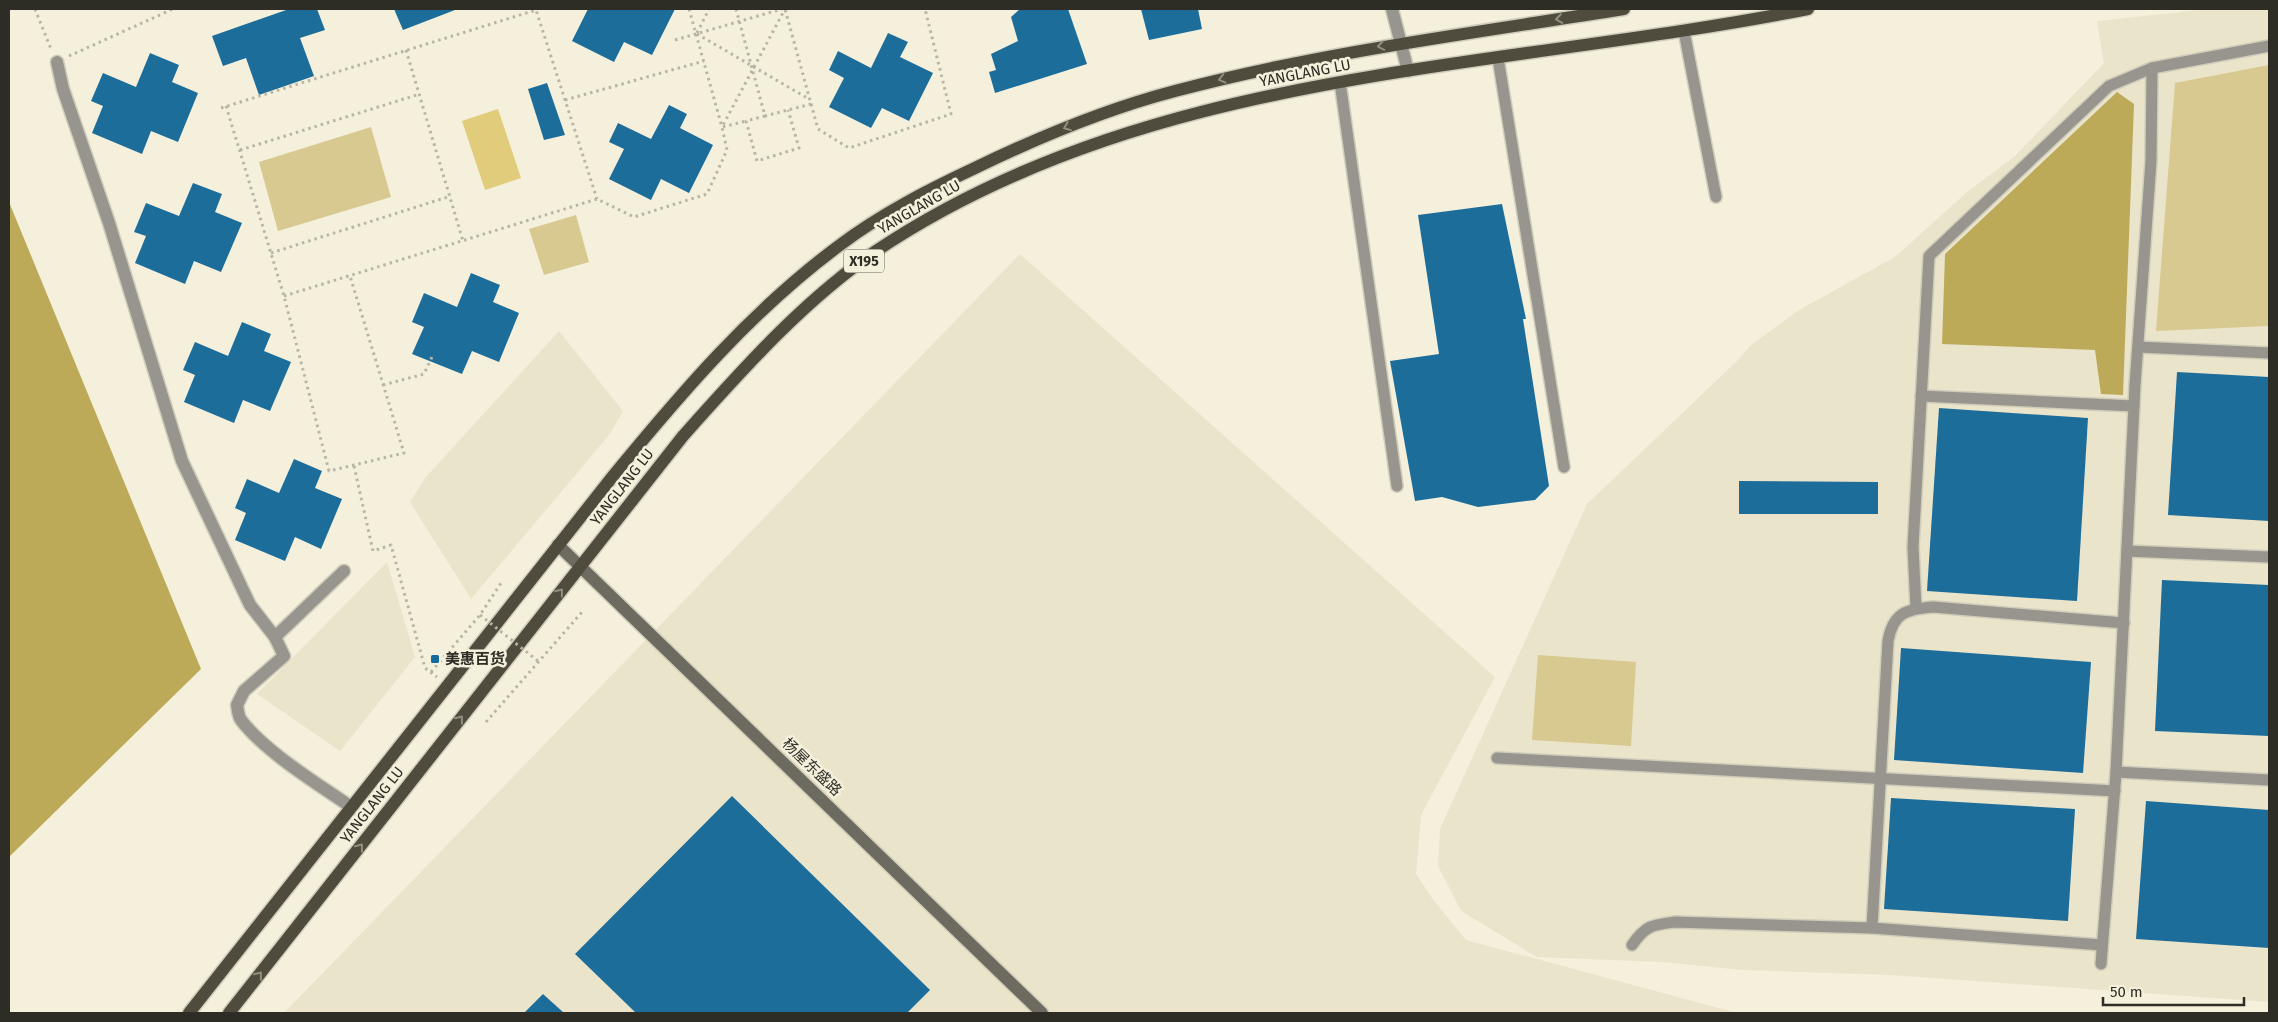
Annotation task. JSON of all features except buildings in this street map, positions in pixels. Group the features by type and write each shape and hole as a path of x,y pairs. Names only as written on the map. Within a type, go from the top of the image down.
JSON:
{"main road":[{"name":"YANGLANG LU","path":"188,1013 670,406 743,328 798,278 841,244 887,214 1007,152 1072,125 1172,92 1308,60 1400,43 1624,9"},
{"name":"YANGLANG LU","path":"229,1013 683,436 727,387 824,291 876,252 947,208 1002,181 1052,160 1171,121 1241,102 1340,82 1684,31 1808,9"}],"street":[{"path":"1392,9 1408,71"},
{"path":"57,62 63,89 109,223 182,461 250,605 276,637 284,656 244,692 237,705 239,718 290,764 351,807"},
{"name":"杨屋东盛路","path":"558,545 1042,1013"},
{"path":"276,637 344,571"}],"lane":[{"path":"1684,31 1716,198"},
{"path":"1916,608 1913,547 1930,256 2109,86 2152,68 2269,46"},
{"path":"1498,58 1564,467"},
{"path":"2101,964 2115,791 2134,406 2151,161 2152,68"},
{"path":"1340,82 1397,486"},
{"path":"2138,347 2269,353"},
{"path":"1921,396 2134,406"},
{"path":"2127,551 2269,558"},
{"path":"1872,928 1879,778 1888,641 1891,625 1900,615 1916,608 2124,623"},
{"path":"1497,758 2115,791"},
{"path":"2116,772 2269,780"},
{"path":"1632,945 1642,932 1652,925 1676,922 1872,928 2102,945"}],"path":[{"path":"35,9 57,62 173,9"},
{"path":"221,108 536,9 597,199"},
{"path":"284,296 597,199 634,217 708,194 727,150 689,9"},
{"path":"697,34 709,9"},
{"path":"736,9 765,116"},
{"path":"675,40 784,9"},
{"path":"722,127 784,9"},
{"path":"784,9 818,129 849,148 951,114 925,9"},
{"path":"697,34 810,102"},
{"path":"406,50 463,240"},
{"path":"565,100 704,61"},
{"path":"240,150 420,94"},
{"path":"722,127 788,110 810,102"},
{"path":"226,106 284,296 329,471 404,452 350,276"},
{"path":"746,121 757,161 800,148 788,110"},
{"path":"271,253 451,196"},
{"path":"383,385 424,374 432,357"},
{"path":"354,465 374,551 391,545 425,668 448,685"},
{"path":"431,672 480,615 503,580"},
{"path":"486,722 582,612"},
{"path":"480,615 538,661"}],"shaded area":[{"path":"2209,9 2269,9 2269,1002 1890,975 1743,970 1661,962 1537,957 1461,911 1438,866 1440,829 1587,504 1737,361 1751,345 1799,310 1895,257 1966,193 2015,156 2104,63 2097,21"},
{"path":"2269,65 2269,326 2156,331 2175,83"},
{"path":"2117,92 2134,104 2123,395 2101,394 2095,350 1942,344 1945,254"},
{"path":"498,109 521,178 485,190 462,121"},
{"path":"371,127 391,197 278,231 259,162"},
{"path":"9,202 201,669 9,857"},
{"path":"576,215 589,262 544,275 529,229"},
{"path":"1020,254 1495,677 1421,815 1416,874 1434,901 1466,940 1737,1013 284,1013"},
{"path":"559,331 623,411 610,434 471,599 410,502 425,478"},
{"path":"387,562 415,657 340,751 257,694"},
{"path":"1538,655 1636,662 1631,746 1532,740"}],"place":[{"name":"美惠百货","path":"435,659"}]}
